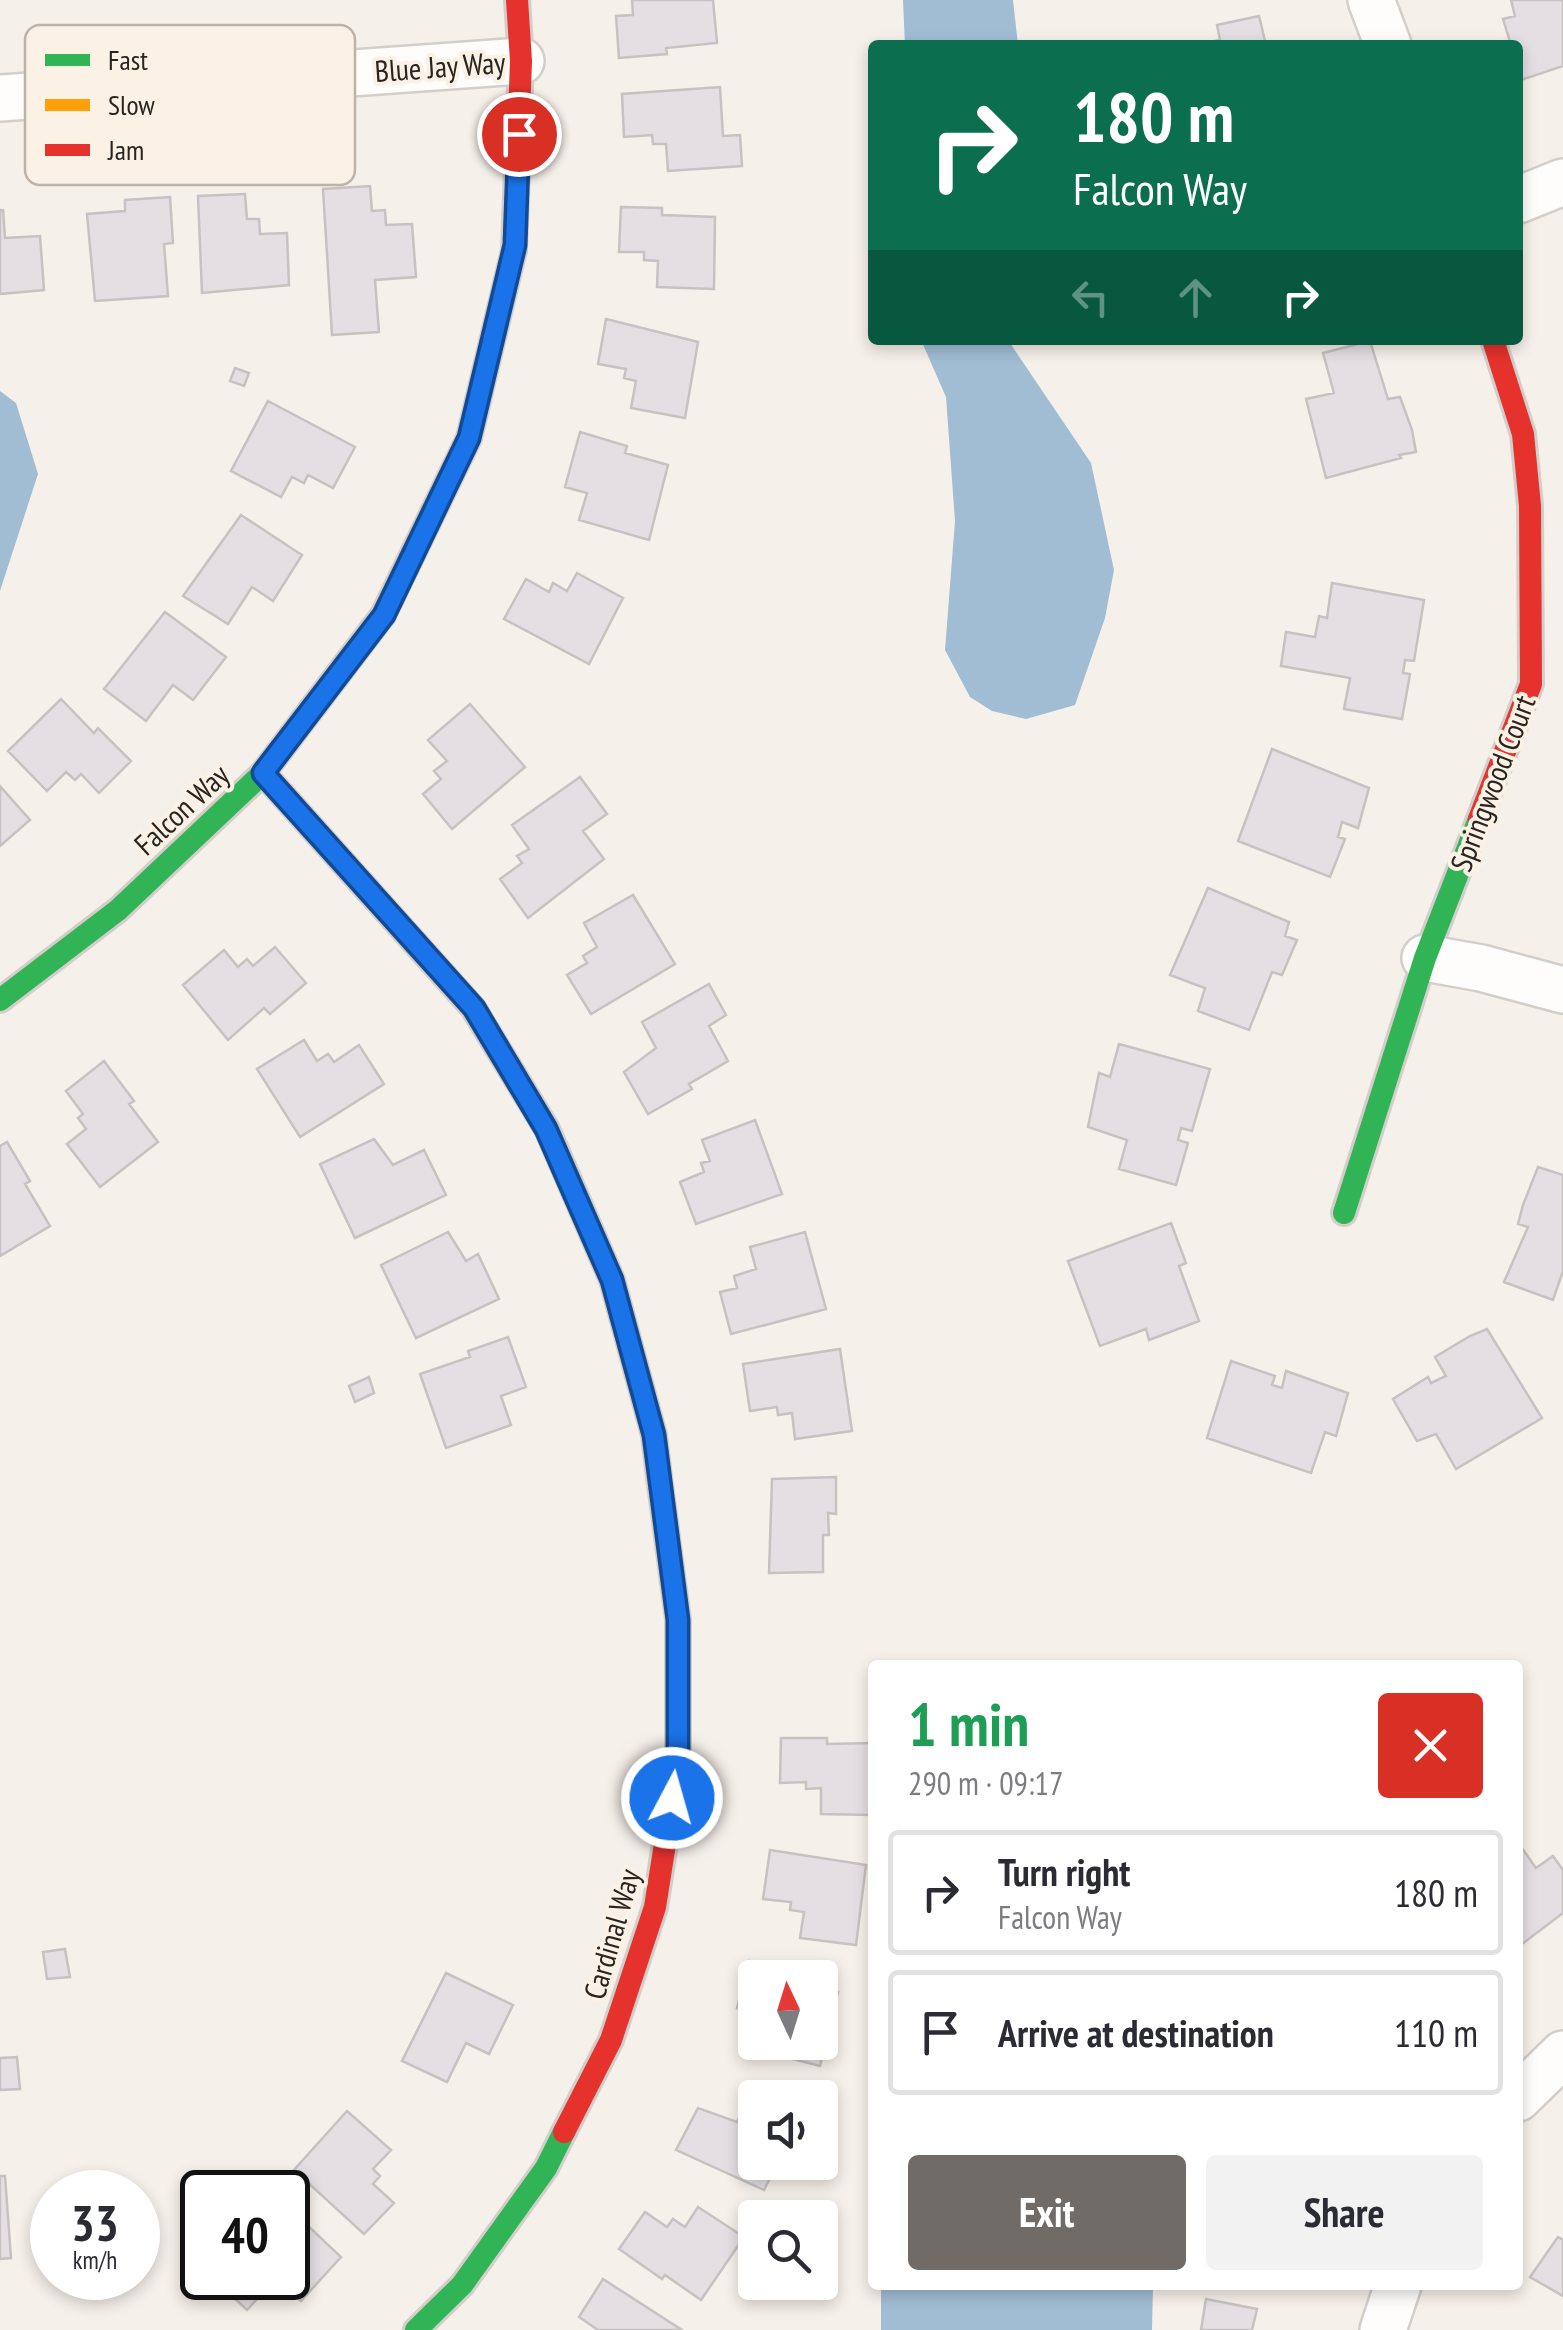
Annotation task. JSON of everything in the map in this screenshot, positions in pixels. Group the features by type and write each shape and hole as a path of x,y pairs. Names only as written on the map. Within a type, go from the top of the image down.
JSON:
{"street":[{"name":"Falcon Way","path":"0,1000 118,910 263,773 384,615 469,438 515,245 521,60 517,0"},
{"path":"1371,0 1386,40"},
{"name":"Blue Jay Way","path":"355,72 521,60"},
{"name":"Blue Jay Way","path":"0,98 25,96"},
{"path":"1523,198 1563,182"},
{"name":"Springwood Court","path":"1344,1213 1424,958 1530,684 1530,506 1522,434 1495,345"},
{"name":"Cardinal Way","path":"263,773 474,1008 546,1129 612,1280 654,1435 678,1620 678,1762 656,1907 611,2040 546,2168 462,2284 416,2330"},
{"path":"1424,958 1481,968 1563,990"},
{"path":"1523,2093 1563,2054"},
{"path":"1383,2330 1396,2290"}],"water":[{"path":"903,0 1013,0 1017,40 905,40"},
{"path":"923,345 1012,345 1091,463 1114,570 1105,618 1075,705 1026,719 992,711 970,697 945,650 955,521 946,397"},
{"path":"0,391 16,403 38,474 0,591"},
{"path":"881,2290 1153,2290 1152,2330 881,2330"}],"building":[{"path":"632,0 713,0 717,43 666,48 667,54 619,58 616,16 633,15"},
{"path":"1511,0 1563,0 1563,66 1523,79 1523,40 1509,40 1503,19 1515,16"},
{"path":"1259,16 1265,40 1220,40 1217,25"},
{"path":"720,87 723,136 740,135 742,166 668,171 666,144 653,144 652,135 624,137 622,94"},
{"path":"370,186 372,211 385,210 386,225 412,224 416,277 375,280 379,332 332,335 323,189"},
{"path":"245,194 247,219 259,219 260,234 287,233 289,285 202,293 198,196"},
{"path":"170,197 173,243 164,244 168,296 95,301 87,214 125,211 125,200"},
{"path":"621,207 662,208 662,215 715,217 714,289 657,287 658,261 644,260 644,252 619,252"},
{"path":"0,210 5,238 40,236 44,290 0,294"},
{"path":"606,319 698,342 685,418 631,408 636,381 624,378 626,369 598,364"},
{"path":"1371,345 1388,399 1400,397 1416,452 1326,478 1306,399 1334,393 1323,353"},
{"path":"235,368 249,373 244,386 230,381"},
{"path":"268,401 355,447 333,488 308,475 304,483 292,477 281,497 231,471"},
{"path":"580,432 627,446 625,453 668,465 649,540 579,520 587,493 565,487"},
{"path":"241,515 302,555 273,601 252,587 228,624 183,596"},
{"path":"577,573 623,598 589,664 504,619 526,579 549,592 553,583 567,591"},
{"path":"1332,583 1424,600 1414,661 1405,660 1403,673 1410,674 1402,719 1344,709 1350,678 1281,666 1286,632 1315,637 1319,616 1327,618"},
{"path":"165,612 226,657 193,700 173,685 146,721 104,689"},
{"path":"61,699 94,733 98,728 131,761 99,793 81,774 75,780 66,772 47,791 8,751"},
{"path":"470,704 525,767 452,829 423,794 441,779 434,771 447,761 428,740"},
{"path":"1272,749 1369,788 1358,828 1342,822 1338,837 1345,839 1330,877 1238,841"},
{"path":"580,777 607,814 583,831 604,859 528,918 500,879 522,863 517,856 529,849 512,825"},
{"path":"0,786 30,820 0,846"},
{"path":"1208,888 1289,922 1285,936 1297,940 1282,975 1272,972 1249,1030 1198,1011 1205,988 1170,975"},
{"path":"633,895 675,964 591,1014 567,975 587,963 583,956 597,947 584,923"},
{"path":"275,947 306,983 270,1014 264,1008 228,1040 183,985 224,950 238,967 247,959 253,966"},
{"path":"709,984 726,1015 709,1026 728,1061 689,1084 692,1089 648,1114 624,1072 656,1048 642,1022"},
{"path":"304,1040 317,1061 328,1054 334,1062 359,1045 384,1084 300,1137 257,1069"},
{"path":"1119,1044 1210,1069 1192,1131 1181,1128 1178,1140 1188,1143 1176,1185 1119,1169 1127,1140 1088,1127 1099,1073 1110,1077"},
{"path":"104,1061 134,1101 129,1104 158,1142 100,1187 67,1144 86,1129 78,1118 83,1114 66,1091"},
{"path":"755,1120 782,1194 696,1224 680,1182 704,1172 701,1163 710,1161 702,1140"},
{"path":"374,1139 393,1165 424,1150 446,1195 355,1238 320,1164"},
{"path":"7,1142 30,1181 25,1184 50,1226 0,1256 0,1146"},
{"path":"1538,1167 1563,1175 1563,1271 1553,1300 1504,1282 1528,1227 1518,1224"},
{"path":"1171,1223 1186,1263 1179,1266 1199,1321 1149,1340 1146,1329 1100,1346 1068,1261"},
{"path":"448,1232 466,1261 478,1254 499,1299 416,1338 381,1265"},
{"path":"805,1232 826,1309 731,1334 720,1292 737,1288 734,1276 756,1269 750,1247"},
{"path":"1487,1329 1542,1418 1456,1469 1436,1434 1417,1441 1393,1399 1428,1377 1431,1383 1446,1376 1435,1357"},
{"path":"508,1337 526,1387 501,1396 511,1425 446,1448 420,1374 470,1357 468,1351"},
{"path":"840,1349 852,1431 795,1439 792,1413 778,1415 777,1407 750,1411 743,1364"},
{"path":"1231,1361 1275,1376 1272,1385 1282,1388 1286,1371 1348,1393 1336,1436 1325,1432 1311,1473 1207,1438"},
{"path":"369,1377 374,1393 355,1402 349,1386"},
{"path":"836,1477 836,1514 828,1513 829,1535 823,1535 823,1572 769,1573 772,1479"},
{"path":"781,1738 827,1738 827,1744 868,1743 868,1815 821,1814 821,1788 806,1789 806,1782 780,1783"},
{"path":"770,1850 866,1865 856,1945 800,1938 804,1912 790,1910 791,1902 763,1899"},
{"path":"1523,1850 1536,1868 1553,1856 1563,1870 1563,1913 1523,1943"},
{"path":"65,1949 70,1977 47,1979 43,1952"},
{"path":"446,1973 513,2005 489,2054 466,2043 447,2082 402,2061"},
{"path":"17,2057 20,2089 0,2090 0,2058"},
{"path":"797,2060 821,2060 820,2066"},
{"path":"698,2108 737,2122 738,2178 676,2150"},
{"path":"347,2111 391,2150 373,2169 380,2176 373,2184 394,2203 364,2234 310,2185 310,2170 294,2170"},
{"path":"0,2176 5,2176 11,2258 0,2259"},
{"path":"742,2180 769,2180 764,2190"},
{"path":"698,2207 738,2233 738,2246 701,2300 619,2249 645,2212 667,2227 673,2219 685,2227"},
{"path":"310,2228 341,2257 310,2291"},
{"path":"1558,2237 1563,2240 1563,2296 1530,2277"},
{"path":"603,2279 682,2330 598,2330 579,2317"},
{"path":"1206,2299 1257,2309 1252,2330 1201,2330"},
{"path":"236,2300 256,2300 247,2310"}],"traffic: fast":[{"path":"0,1000 118,910 263,773 288,740"},
{"path":"1344,1213 1425,958 1479,819"},
{"path":"416,2330 462,2285 546,2168 564,2132"}],"traffic: slow":[{"path":"288,740 383,615 469,438 514,250"},
{"path":"263,773 473,1008 547,1129 612,1280 654,1435 659,1477"}],"traffic: jam":[{"path":"514,250 521,61 517,0"},
{"path":"1479,819 1531,684 1530,506 1523,434 1495,345"},
{"path":"564,2132 611,2040 655,1907 678,1762 678,1620 659,1477"}],"route":[{"path":"519,134 515,245 469,438 384,615 263,773 474,1008 546,1129 612,1280 654,1435 678,1620 678,1762 672,1798"}]}
